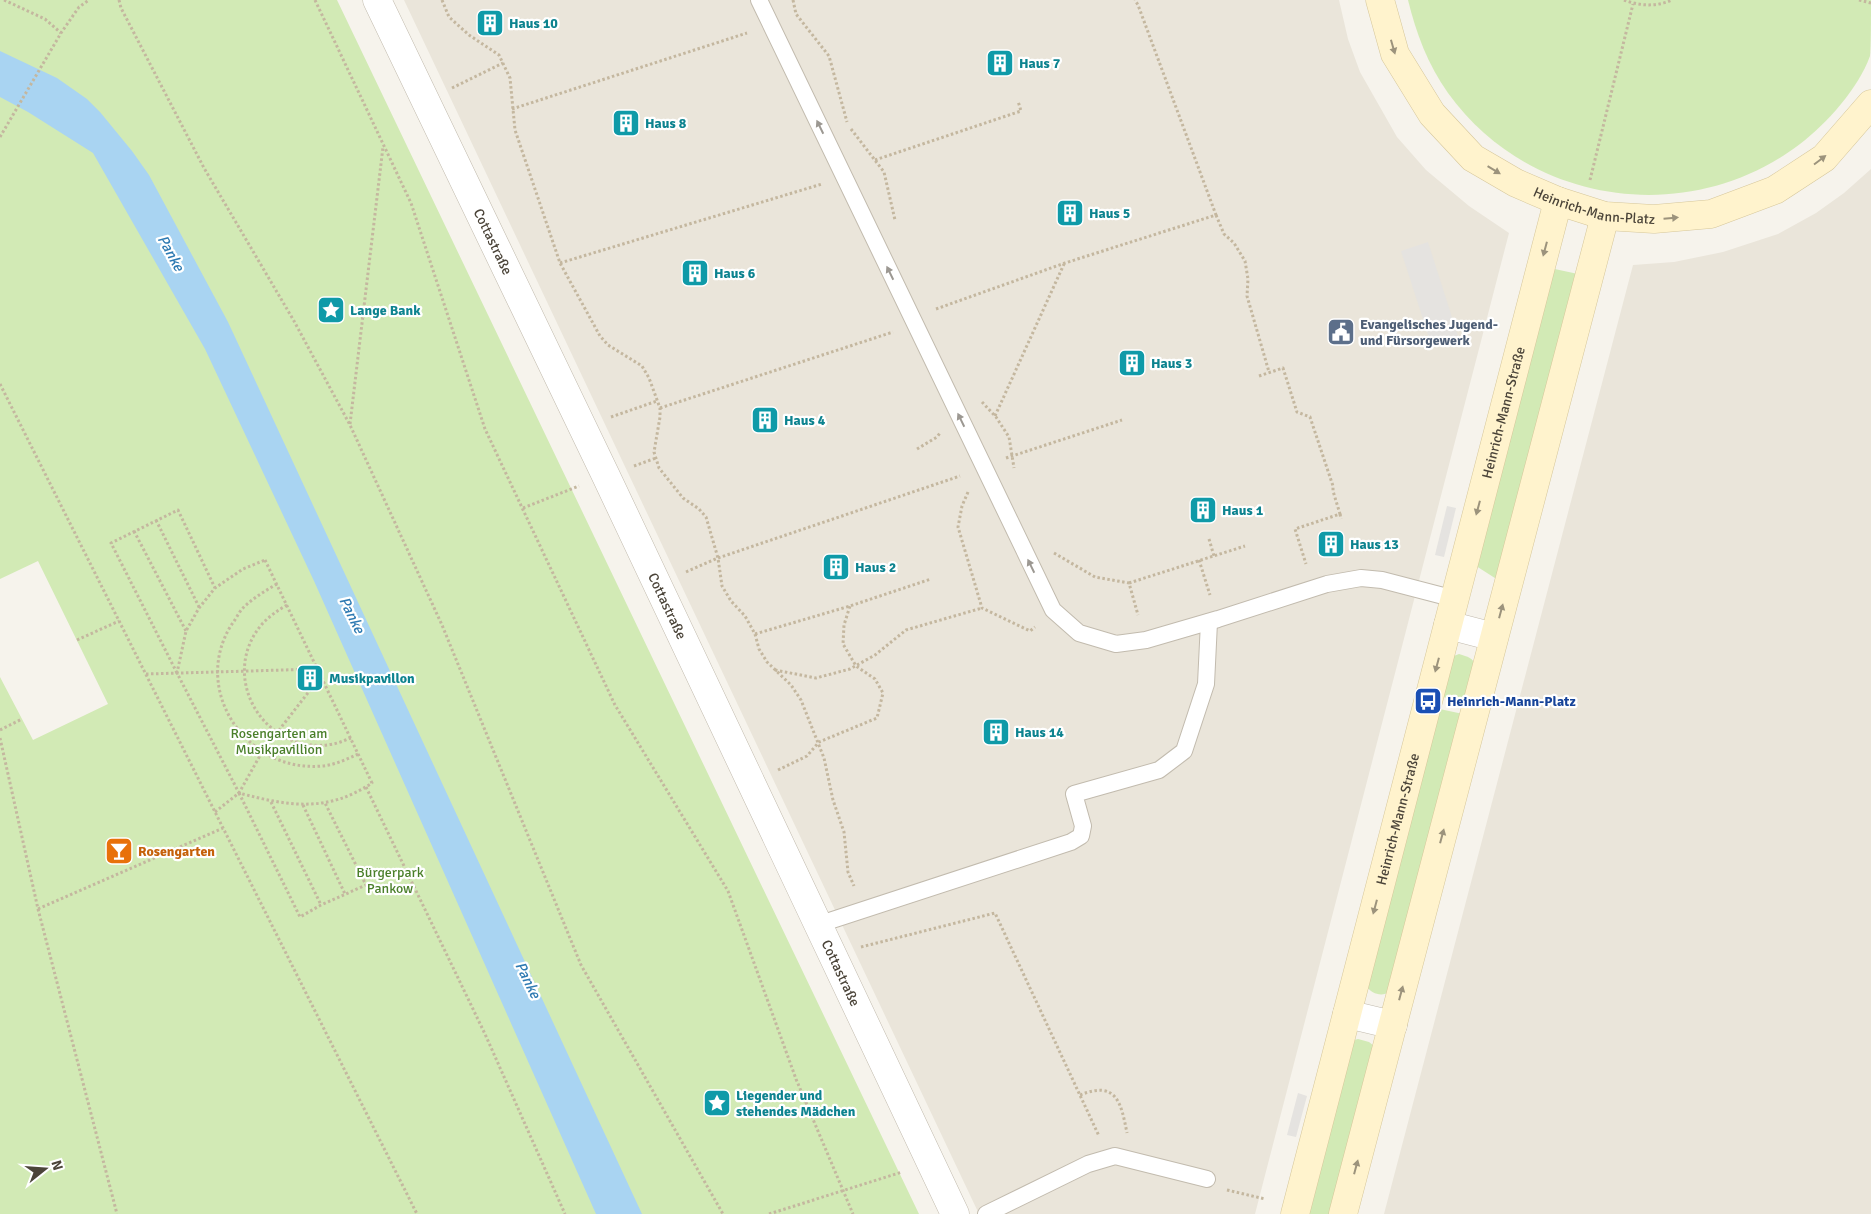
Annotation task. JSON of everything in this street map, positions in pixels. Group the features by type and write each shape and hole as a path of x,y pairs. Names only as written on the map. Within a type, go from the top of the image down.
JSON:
{"main road":[{"name":"Heinrich-Mann-Platz","path":"1380,0 1395,54 1432,114 1473,158 1516,183 1582,209 1654,219 1710,214 1775,190 1824,158 1871,104"},
{"name":"Heinrich-Mann-Straße","path":"1295,1214 1455,599 1582,209"},
{"path":"1343,1214 1494,637 1582,209"}],"street":[{"name":"Cottastraße","path":"377,0 583,427 955,1214"},
{"path":"1448,625 1494,637"},
{"path":"1347,1014 1393,1025"}],"lane":[{"path":"759,0 1053,610 1079,633 1116,644 1146,640 1213,621 1314,588 1360,578 1382,580 1455,599"},
{"path":"817,925 1071,842 1081,836 1083,826 1074,794 1159,770 1184,751 1206,684 1213,621"},
{"path":"986,1214 1088,1164 1115,1156 1207,1179"}],"path":[{"path":"4,0 45,19 61,33"},
{"path":"0,137 61,33 79,7 89,0"},
{"path":"118,0 204,168 294,321 350,425 442,625 581,965 723,1214"},
{"path":"315,0 411,203 485,429 524,508 615,705 728,891 796,1079 854,1214"},
{"path":"442,0 450,18 469,35 499,56 503,63 510,78 515,130 560,263 600,336 608,345 642,366 649,378 660,408 654,452 659,468 683,498 699,509 706,517 718,558 722,586 731,601 745,616 755,634 759,649 767,662 791,685 801,700 819,742 833,800 844,832 848,872 866,909"},
{"path":"793,0 796,14 829,56 848,126 884,172 896,225"},
{"path":"1135,0 1224,234 1234,243 1245,261 1248,279 1247,296 1269,372"},
{"path":"1624,0 1633,4 1652,6 1672,0"},
{"path":"1859,0 1871,3"},
{"path":"1582,209 1633,4"},
{"path":"512,109 771,25"},
{"path":"426,101 503,63"},
{"path":"875,160 1021,111 1018,102"},
{"path":"350,425 383,147"},
{"path":"560,263 844,178"},
{"path":"660,408 913,322 1065,263 1216,215"},
{"path":"995,416 1065,263"},
{"path":"1259,376 1283,368 1297,412 1310,417 1333,486 1341,519"},
{"path":"0,384 417,1214"},
{"path":"583,427 657,401"},
{"path":"982,401 1009,437 1015,473"},
{"path":"982,608 958,527 962,506 969,489 986,473 1012,456 1122,420"},
{"path":"698,567 718,558 986,473"},
{"path":"524,508 606,476"},
{"path":"215,588 178,510 111,543 239,793 300,918 321,905 366,885 325,803"},
{"path":"1314,588 1295,529 1340,514"},
{"path":"156,520 199,608"},
{"path":"134,531 186,631"},
{"path":"1209,539 1214,556"},
{"path":"1050,545 1054,554 1095,577 1129,583 1245,546"},
{"path":"177,673 186,631 199,608 215,588 243,569 265,560 372,783 346,796 325,803 302,805 270,801 239,793"},
{"path":"1199,560 1213,621"},
{"path":"755,634 850,606 931,579"},
{"path":"1129,583 1146,640"},
{"path":"277,584 258,595 242,609 226,634 219,652 217,672 224,708 239,732 250,743 277,760 293,764 322,766 341,762 358,754"},
{"path":"287,605 262,624 252,640 244,671 245,684 254,708 264,723 277,733 296,742 315,746 333,744 350,738"},
{"path":"807,756 819,742 877,718 883,693 875,679 856,666 843,644 844,626 850,606"},
{"path":"775,670 816,678 850,669 875,655 906,630 982,608 1030,631 1053,610"},
{"path":"77,640 118,621"},
{"path":"146,674 318,669"},
{"path":"215,812 239,793 262,752 321,676"},
{"path":"0,730 22,719"},
{"path":"0,738 38,909 117,1214"},
{"path":"366,787 485,1034 565,1214"},
{"path":"270,801 321,905"},
{"path":"302,805 345,894"},
{"path":"38,909 223,828"},
{"path":"831,954 995,913 1109,1158"},
{"path":"1080,1095 1092,1090 1104,1089 1122,1105 1133,1161"},
{"path":"769,1214 930,1163"}],"shaded area":[{"path":"404,0 1339,0 1348,39 1360,72 1397,137 1426,170 1469,206 1509,233 1255,1214 979,1214"},
{"path":"1871,169 1871,1214 1384,1214 1633,265 1674,262 1723,252 1778,234 1816,213 1844,193"},
{"path":"1428,242 1459,339 1432,347 1401,251"},
{"path":"1447,506 1456,508 1444,557 1435,555"},
{"path":"1298,1093 1307,1096 1296,1137 1287,1135"}],"green space":[{"name":"Bürgerpark Pankow","path":"0,0 337,0 919,1214 0,1214 0,677 33,740 108,704 38,561 0,579"},
{"path":"1408,0 1871,0 1870,56 1858,81 1831,116 1800,144 1757,171 1710,187 1662,195 1613,192 1566,181 1522,160 1482,131 1448,93 1434,71 1419,37"},
{"path":"1550,268 1578,274 1498,580 1473,564"},
{"path":"1459,654 1472,659 1476,667 1466,703 1439,696 1451,657"},
{"path":"1435,708 1463,714 1390,992 1377,994 1366,986"},
{"path":"1358,1039 1369,1042 1374,1046 1334,1214 1305,1214 1354,1040"}],"water":[{"name":"Panke","path":"0,51 57,78 87,99 132,151 149,175 228,322 642,1214 596,1214 314,581 205,349 93,153 28,112 0,97"}],"place":[{"name":"Haus 10","path":"490,23"},
{"name":"Haus 7","path":"1000,63"},
{"name":"Haus 8","path":"626,123"},
{"name":"Haus 5","path":"1070,213"},
{"name":"Haus 6","path":"695,273"},
{"name":"Lange Bank","path":"331,310"},
{"name":"Evangelisches Jugend- und Fürsorgewerk","path":"1341,332"},
{"name":"Haus 3","path":"1132,363"},
{"name":"Haus 4","path":"765,420"},
{"name":"Haus 1","path":"1203,510"},
{"name":"Haus 13","path":"1331,544"},
{"name":"Haus 2","path":"836,567"},
{"name":"Musikpavillon","path":"310,678"},
{"name":"Heinrich-Mann-Platz","path":"1428,701"},
{"name":"Haus 14","path":"996,732"},
{"name":"Rosengarten","path":"119,851"},
{"name":"Liegender und stehendes Mädchen","path":"717,1103"}],"park label":[{"name":"Rosengarten am Musikpavillion","path":"279,742"}]}
